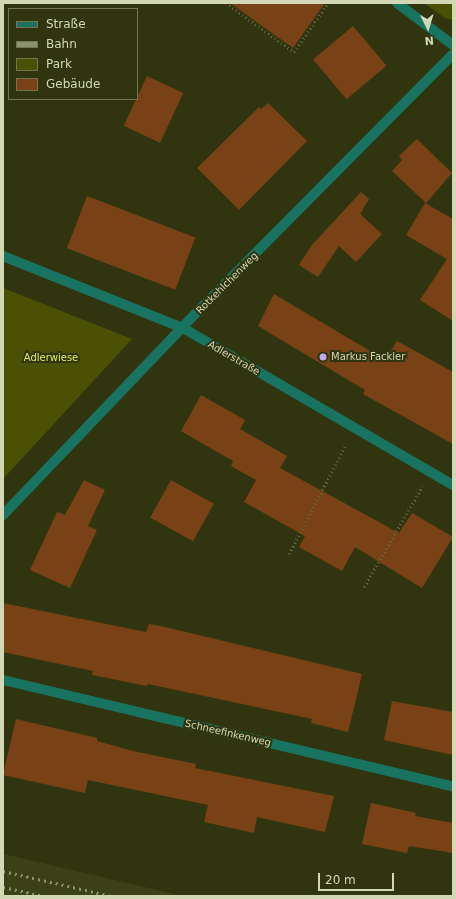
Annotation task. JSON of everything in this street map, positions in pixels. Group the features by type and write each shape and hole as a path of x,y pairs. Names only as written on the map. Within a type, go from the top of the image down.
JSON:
{"street":[{"path":"397,3 453,45"},
{"name":"Rotkehlchenweg","path":"3,515 183,328 453,54"},
{"name":"Adlerstraße","path":"3,256 183,328 453,485"},
{"name":"Schneefinkenweg","path":"3,680 453,786"}],"path":[{"path":"226,3 294,52 328,3"},
{"path":"289,554 347,443"},
{"path":"364,587 430,472"}],"shaded area":[{"path":"3,854 72,870 183,896 3,896"}],"green space":[{"path":"424,3 453,3 453,20 445,18"},
{"name":"Adlerwiese","path":"3,288 132,339 3,479"}],"building":[{"path":"230,3 325,3 293,48"},
{"path":"353,26 386,66 347,99 313,59"},
{"path":"147,76 183,93 160,143 124,126 136,100 138,100 138,95"},
{"path":"268,103 307,141 239,210 197,168 259,107 261,109"},
{"path":"417,139 452,173 426,203 392,171 402,160 399,156"},
{"path":"361,192 369,199 360,214 382,234 356,262 339,246 318,277 299,265 312,245"},
{"path":"87,196 195,238 175,290 67,248"},
{"path":"425,203 453,219 453,321 420,300 447,259 406,235"},
{"path":"274,294 385,360 397,341 453,372 453,444 363,394 365,390 258,326"},
{"path":"201,395 245,420 240,429 287,456 280,468 399,533 412,513 453,537 422,588 355,547 342,571 299,547 305,536 244,502 256,480 231,466 233,461 181,431"},
{"path":"84,480 105,490 88,526 97,530 70,588 30,570 57,512 65,515"},
{"path":"171,480 214,504 193,541 150,518"},
{"path":"3,603 146,632 149,624 165,627 362,674 348,732 311,723 312,719 148,684 147,686 92,675 93,671 3,652"},
{"path":"392,701 453,712 453,755 384,740"},
{"path":"16,719 97,738 97,741 133,751 196,764 195,768 334,796 325,832 257,817 254,833 204,822 208,805 88,780 85,793 3,775"},
{"path":"371,803 416,813 415,816 453,823 453,853 409,846 407,853 362,844"}],"railway":[{"path":"3,871 111,896"},
{"path":"3,887 44,896"}],"place":[{"name":"Markus Fackler","path":"323,357"}]}
